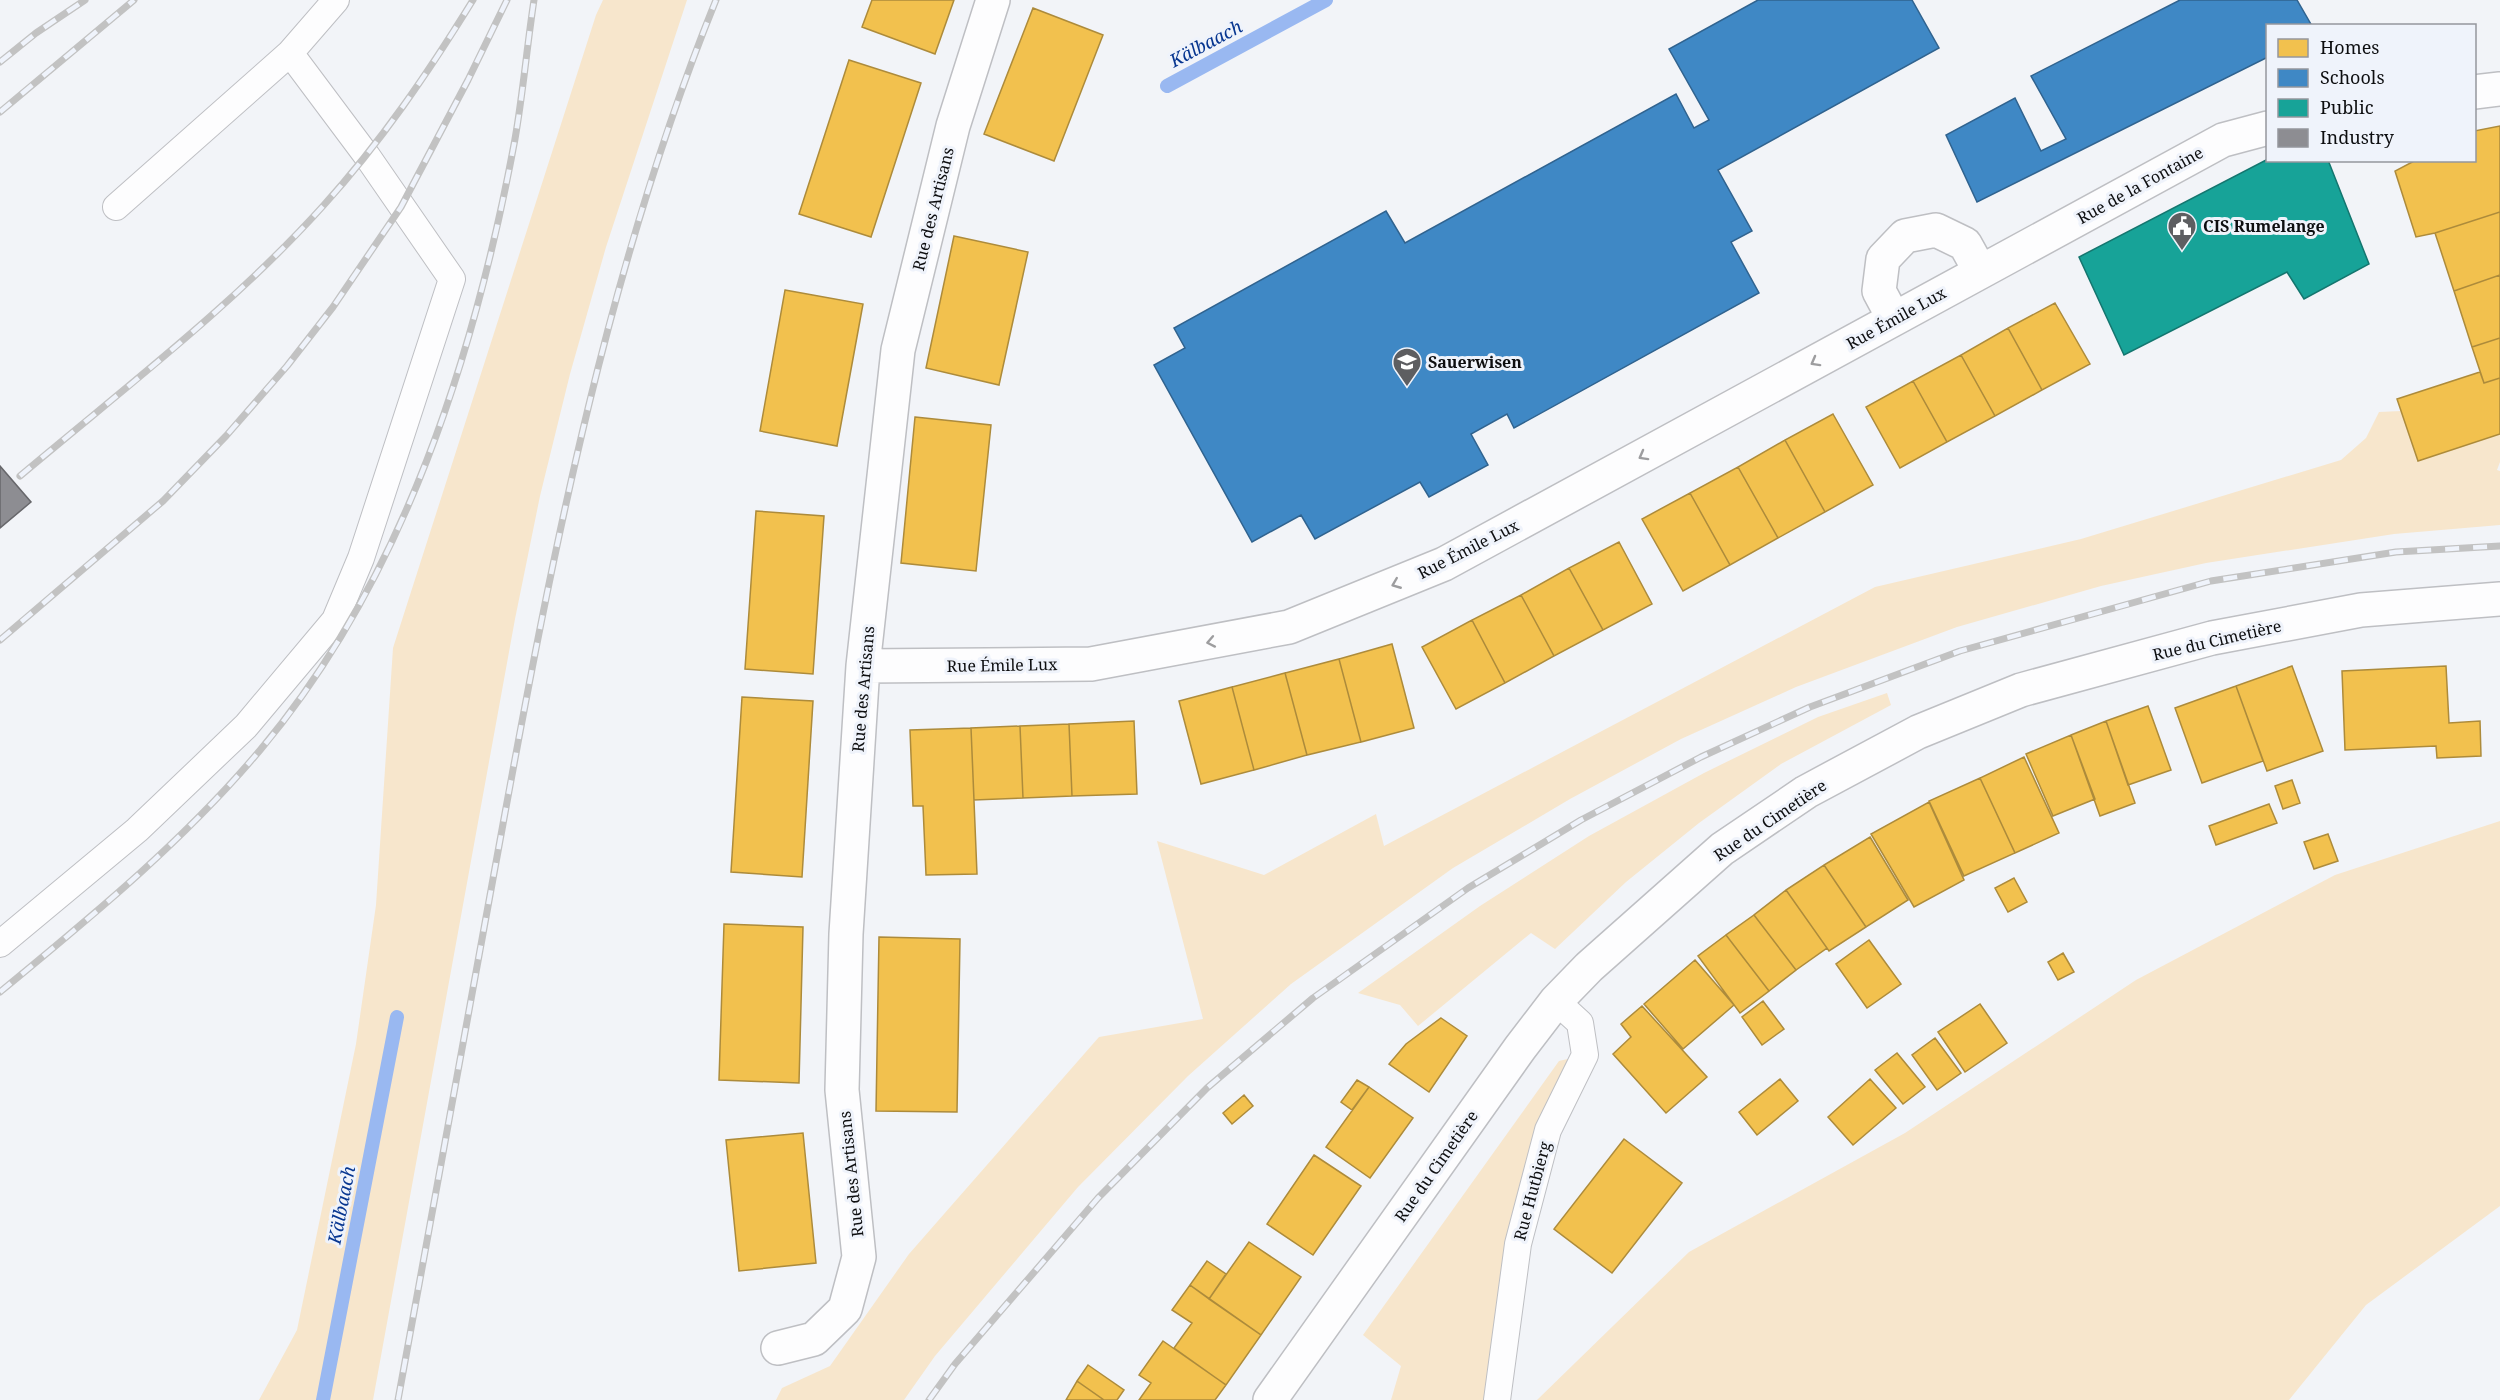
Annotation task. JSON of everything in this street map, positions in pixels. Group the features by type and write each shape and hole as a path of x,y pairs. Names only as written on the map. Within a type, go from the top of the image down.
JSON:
{"street":[{"name":"Rue des Artisans","path":"778,1348 814,1339 845,1309 859,1257 842,1090 846,934 863,666 898,350 953,126 993,0"},
{"path":"2476,93 2500,89"},
{"name":"Rue de la Fontaine","path":"2017,252 2223,140 2266,129"},
{"path":"1894,320 1879,291 1883,260 1905,236 1936,230 1965,244 1980,271"},
{"name":"Rue Émile Lux","path":"863,666 1092,664 1289,627 1444,564 2017,252"},
{"name":"Rue du Cimetière","path":"1270,1400 1520,1048 1556,1001 1589,967 1722,849 1806,792 1918,732 2021,690 2212,638 2361,610 2500,599"}],"lane":[{"path":"116,207 290,53 336,0"},
{"path":"0,944 137,830 246,726 334,620 361,558 452,279 367,156 290,53"},
{"name":"Rue Hutbierg","path":"1497,1400 1518,1244 1548,1130 1585,1055 1580,1023 1556,1001"}],"shaded area":[{"path":"603,0 687,0 606,247 570,374 540,496 515,619 373,1400 259,1400 297,1330 356,1044 376,905 393,648 596,15"},
{"path":"2401,411 2418,461 2500,434 2500,462 2497,470 2500,471 2500,525 2394,534 2206,563 2101,586 1957,627 1796,687 1681,739 1570,799 1453,868 1291,984 1188,1076 1078,1187 935,1356 904,1400 776,1400 782,1388 830,1366 909,1254 1099,1037 1203,1019 1157,841 1264,875 1376,814 1384,846 1875,587 2081,539 2341,460 2366,438 2379,412"},
{"path":"1887,693 1891,705 1781,764 1699,823 1626,882 1555,949 1531,933 1418,1026 1400,1005 1358,993 1480,906 1589,836 1704,773 1818,717"},
{"path":"2500,821 2500,1206 2366,1305 2289,1400 1537,1400 1689,1252 1905,1133 2136,980 2335,875"},
{"path":"1585,1055 1548,1130 1497,1400 1391,1400 1401,1366 1363,1335 1559,1061"}],"building: Homes":[{"path":"872,0 954,0 935,54 862,27"},
{"path":"1033,8 1103,35 1054,161 984,134"},
{"path":"849,60 921,83 871,237 799,214"},
{"path":"2500,126 2500,212 2416,237 2395,171 2412,162 2476,162 2476,131"},
{"path":"2500,212 2500,275 2454,291 2435,233"},
{"path":"954,236 1028,252 999,385 926,368"},
{"path":"2500,275 2500,338 2472,347 2454,291"},
{"path":"785,290 863,304 837,446 760,431"},
{"path":"2055,303 2090,364 2042,390 2008,328"},
{"path":"2008,328 2042,390 1995,416 1961,355"},
{"path":"2500,338 2500,378 2484,383 2472,347"},
{"path":"1961,355 1995,416 1947,442 1913,381"},
{"path":"2480,372 2484,383 2500,378 2500,434 2418,461 2397,399"},
{"path":"1913,381 1947,442 1900,468 1866,407"},
{"path":"1833,414 1873,485 1825,512 1785,440"},
{"path":"915,417 991,425 976,571 901,563"},
{"path":"1785,440 1825,512 1778,538 1738,467"},
{"path":"1738,467 1778,538 1730,565 1690,493"},
{"path":"1690,493 1730,565 1683,591 1642,519"},
{"path":"756,511 824,516 813,674 745,669"},
{"path":"1619,542 1652,604 1603,630 1569,568"},
{"path":"1569,568 1603,630 1554,656 1521,595"},
{"path":"1521,595 1554,656 1505,683 1472,620"},
{"path":"1472,620 1505,683 1456,709 1422,647"},
{"path":"1392,644 1414,728 1361,742 1339,659"},
{"path":"1339,659 1361,742 1307,755 1285,673"},
{"path":"2292,666 2323,751 2267,771 2236,686"},
{"path":"2446,666 2449,723 2480,721 2481,756 2437,758 2436,746 2345,750 2342,671"},
{"path":"1285,673 1307,755 1254,770 1232,687"},
{"path":"2236,686 2263,761 2202,783 2175,708"},
{"path":"1232,687 1254,770 1201,784 1179,701"},
{"path":"742,697 813,701 802,877 731,872"},
{"path":"2148,706 2171,770 2128,785 2106,721"},
{"path":"1134,721 1137,794 1072,796 1069,724"},
{"path":"2106,721 2135,803 2100,816 2071,735"},
{"path":"1069,724 1072,796 1023,798 1020,726"},
{"path":"1020,726 1023,798 974,800 971,728"},
{"path":"971,728 977,874 926,875 923,806 913,806 910,730"},
{"path":"2071,735 2095,799 2053,816 2026,754"},
{"path":"2024,757 2059,833 2015,853 1980,778"},
{"path":"1980,778 2015,853 1964,876 1929,801"},
{"path":"2292,780 2300,803 2283,809 2275,786"},
{"path":"1929,802 1964,880 1914,907 1871,834"},
{"path":"2269,804 2277,823 2216,845 2209,826"},
{"path":"2328,834 2338,861 2314,869 2304,842"},
{"path":"1870,837 1908,900 1866,927 1824,865"},
{"path":"1824,865 1866,927 1829,951 1786,890"},
{"path":"2014,878 2027,902 2008,912 1995,888"},
{"path":"1786,890 1827,948 1796,970 1754,915"},
{"path":"1754,915 1796,970 1769,991 1726,935"},
{"path":"724,924 803,927 799,1083 719,1080"},
{"path":"1726,935 1769,991 1740,1013 1698,956"},
{"path":"879,937 960,939 957,1112 876,1111"},
{"path":"1869,940 1901,984 1867,1008 1836,964"},
{"path":"2063,953 2074,972 2058,980 2048,962"},
{"path":"1695,960 1734,1005 1683,1049 1644,1004"},
{"path":"1763,1001 1784,1029 1762,1045 1742,1017"},
{"path":"1980,1004 2007,1043 1965,1072 1938,1032"},
{"path":"1642,1006 1707,1077 1666,1113 1613,1054 1631,1037 1621,1024"},
{"path":"1441,1018 1467,1036 1429,1092 1389,1064 1406,1044"},
{"path":"1935,1038 1961,1073 1937,1090 1912,1055"},
{"path":"1897,1053 1925,1087 1903,1104 1875,1070"},
{"path":"1780,1079 1798,1101 1757,1135 1739,1112"},
{"path":"1870,1079 1896,1108 1853,1145 1828,1117"},
{"path":"1357,1080 1369,1087 1352,1110 1341,1102"},
{"path":"1369,1087 1413,1118 1370,1178 1326,1147"},
{"path":"1244,1095 1253,1106 1232,1124 1223,1113"},
{"path":"803,1133 816,1263 739,1271 726,1140"},
{"path":"1624,1139 1682,1183 1612,1273 1554,1229"},
{"path":"1314,1155 1361,1186 1313,1255 1267,1224"},
{"path":"1249,1242 1301,1277 1261,1335 1209,1299"},
{"path":"1207,1261 1226,1274 1209,1299 1190,1285"},
{"path":"1190,1285 1261,1335 1226,1385 1174,1348 1192,1323 1172,1310"},
{"path":"1163,1341 1226,1385 1215,1400 1139,1400 1151,1383 1139,1375"},
{"path":"1088,1365 1124,1390 1117,1400 1104,1400 1077,1381"},
{"path":"1077,1381 1104,1400 1066,1400"}],"building: Schools":[{"path":"1758,0 1912,0 1939,48 1718,170 1752,231 1731,242 1759,293 1514,428 1507,414 1471,434 1488,465 1429,497 1420,482 1315,539 1301,515 1252,542 1154,365 1185,348 1174,328 1386,211 1405,243 1676,94 1694,128 1709,120 1669,49"},
{"path":"2180,0 2297,0 2311,24 2266,24 2266,58 1977,202 1946,135 2015,98 2041,151 2066,139 2031,76"}],"building: Public":[{"path":"2266,160 2266,162 2329,162 2369,264 2304,299 2287,272 2124,355 2079,257"}],"building: Industry":[{"path":"0,466 31,502 0,528"}],"waterway":[{"name":"Kälbaach","path":"1167,86 1326,0"},
{"name":"Kälbaach","path":"323,1400 397,1017"}],"railway":[{"path":"0,62 36,33 85,0"},
{"path":"0,112 134,0"},
{"path":"20,476 176,346 288,243 365,157 439,54 473,0"},
{"path":"0,640 163,501 226,436 287,366 333,307 401,207 507,0"},
{"path":"0,992 136,876 201,815 231,783 261,749 311,683 355,612 394,538 427,461 455,382 479,301 515,139 534,0"},
{"path":"398,1400 522,719 588,406 645,201 678,100 716,0"},
{"path":"929,1400 955,1364 1098,1198 1207,1088 1313,998 1468,888 1581,820 1701,757 1810,707 1960,651 2211,581 2396,552 2500,546"}],"place":[{"name":"CIS Rumelange","path":"2182,252"},
{"name":"Sauerwisen","path":"1407,388"}]}
